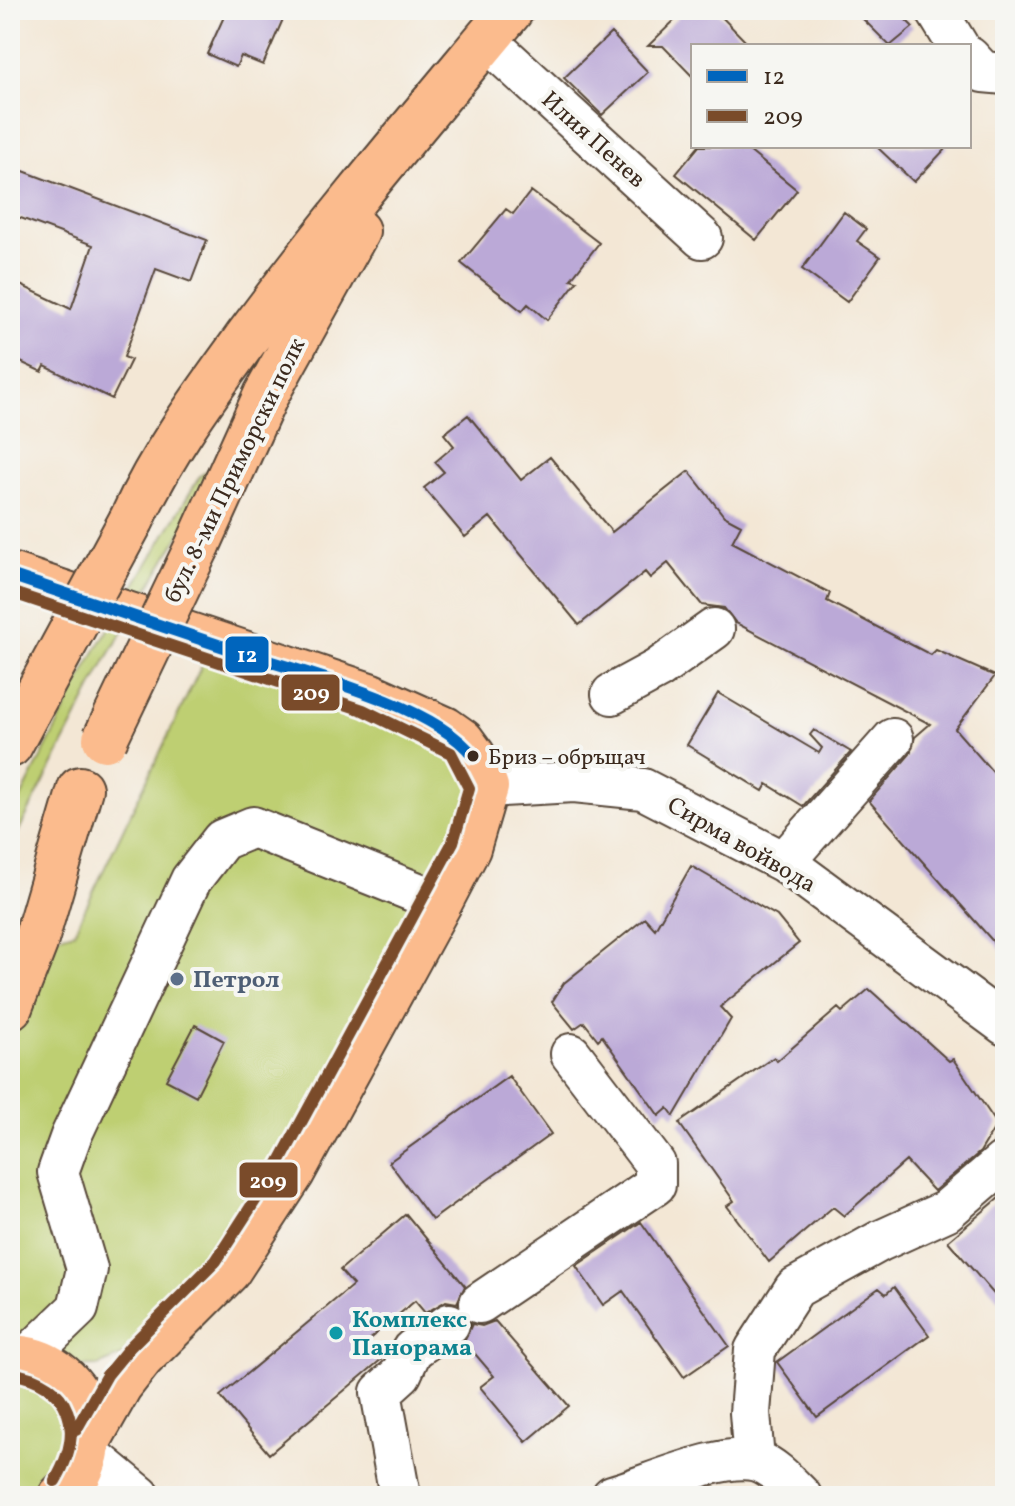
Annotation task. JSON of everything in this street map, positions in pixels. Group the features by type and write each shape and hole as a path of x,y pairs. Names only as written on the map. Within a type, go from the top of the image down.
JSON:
{"main road":[{"name":"бул. 8-ми Приморски полк","path":"19,728 150,480 205,395 306,257 498,25"},
{"name":"бул. 8-ми Приморски полк","path":"10,926 105,739 266,395 328,279 430,109"},
{"path":"10,575 382,701 445,729 462,741 473,756 486,787 468,848 292,1173 228,1271 174,1322 120,1385 72,1487 61,1496"},
{"path":"10,1007 35,943 80,789"},
{"path":"29,1360 98,1366 127,1354 174,1322"},
{"path":"29,1360 80,1397 89,1446"}],"street":[{"path":"936,10 957,44"},
{"name":"Илия Пенев","path":"498,25 702,238"},
{"path":"971,59 983,72 1005,74"},
{"path":"612,694 658,669 714,629"},
{"path":"784,862 893,739"},
{"name":"Сирма войвода","path":"486,787 574,782 643,789 784,862 1005,1025"},
{"path":"29,1360 78,1308 87,1269 58,1172 71,1136 191,880 222,840 253,827 440,902"},
{"path":"400,1496 381,1392 401,1374 412,1350 655,1185 655,1164 571,1054"},
{"path":"754,1460 750,1413 755,1350 795,1288 880,1241 946,1211 1003,1162"},
{"path":"89,1446 140,1496"},
{"path":"612,1496 726,1460 754,1460 770,1468 801,1496"}],"green space":[{"path":"208,470 214,476 106,660 10,848 10,819 93,655 200,476"},
{"path":"213,642 369,695 486,787 292,1173 127,1354 98,1366 52,1367 72,1385 61,1496 10,1496 10,1007 35,943 74,932"}],"building":[{"path":"227,10 287,10 263,65 241,56 236,67 207,54"},
{"path":"685,10 715,10 748,44 691,44 691,75 663,46 648,46"},
{"path":"854,10 896,10 913,27 892,44 888,44"},
{"path":"611,33 648,72 602,115 564,78"},
{"path":"697,148 745,148 797,190 756,240 676,174"},
{"path":"878,148 946,148 914,182"},
{"path":"10,166 207,240 191,282 156,269 124,357 131,360 112,399 45,366 42,372 10,357 10,280 71,309 93,245 10,214"},
{"path":"531,191 599,243 571,279 577,281 547,320 528,304 522,311 461,263 506,209 513,214"},
{"path":"844,212 866,229 857,241 880,257 847,302 802,269"},
{"path":"468,415 521,480 550,457 612,532 689,471 724,516 741,525 732,542 830,593 827,601 931,655 936,650 995,676 955,729 1005,786 1005,955 869,801 910,754 915,737 930,724 736,623 724,608 702,605 668,563 650,578 645,572 579,625 490,517 465,537 424,488 444,472 435,462 454,446 444,434"},
{"path":"718,693 819,753 822,748 810,735 814,730 851,752 803,806 767,784 763,791 687,745"},
{"path":"691,866 777,916 799,943 720,1007 731,1019 674,1116 668,1108 659,1116 602,1036 598,1040 584,1022 574,1029 552,1002 564,983 645,918 655,929"},
{"path":"869,989 949,1061 953,1059 997,1124 980,1152 934,1191 906,1161 844,1216 833,1207 769,1262 727,1206 734,1201 679,1123 774,1057 777,1061 838,1008 842,1012"},
{"path":"195,1025 224,1041 196,1096 166,1080"},
{"path":"509,1076 551,1134 432,1220 389,1162"},
{"path":"1005,1193 1005,1307 948,1241"},
{"name":"Комплекс Панорама","path":"406,1214 465,1286 457,1303 446,1301 425,1313 415,1301 367,1341 383,1358 269,1454 220,1396 353,1285 340,1270"},
{"path":"641,1222 729,1346 684,1377 623,1291 603,1305 576,1266"},
{"path":"894,1287 929,1335 817,1417 777,1362 879,1288 886,1294"},
{"path":"495,1321 569,1406 526,1442 480,1387 494,1376 464,1341 472,1324 482,1326"}],"transit line":[{"name":"12","path":"10,575 361,691 428,720 454,737 473,756"},
{"name":"209","path":"10,592 363,710 451,753 469,788 453,842 278,1165 216,1261 130,1347 107,1375 76,1430"},
{"name":"209","path":"10,1373 31,1378 48,1387 60,1398 67,1412 71,1427 69,1444 55,1481"}],"place":[{"name":"Бриз – обръщач","path":"473,756"},
{"name":"Петрол","path":"177,979"},
{"name":"Комплекс Панорама","path":"336,1333"}]}
